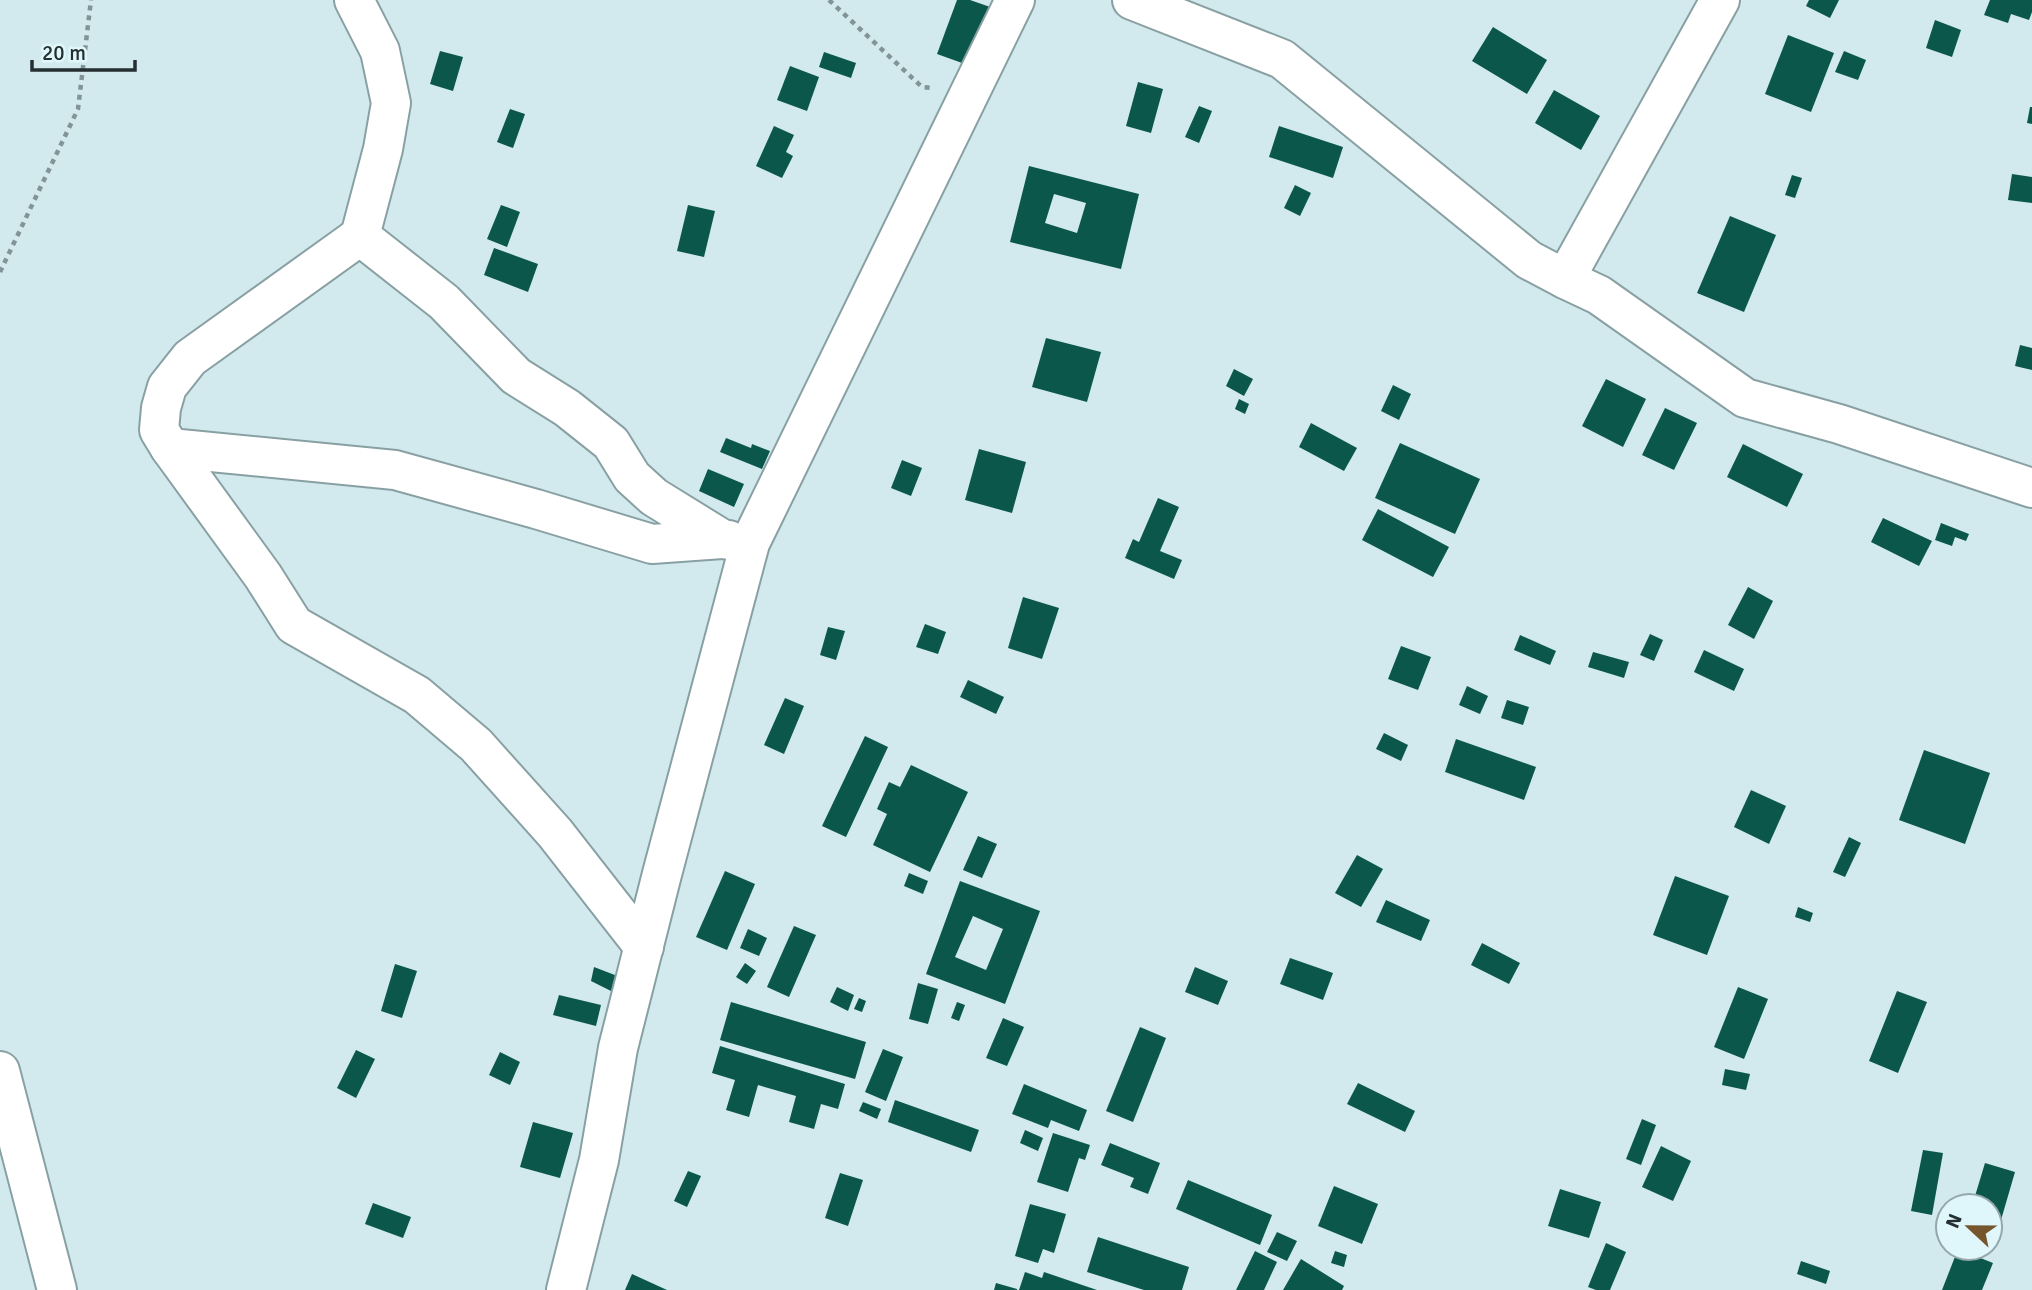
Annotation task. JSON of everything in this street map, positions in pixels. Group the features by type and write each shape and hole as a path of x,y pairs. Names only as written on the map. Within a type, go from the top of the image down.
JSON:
{"street":[{"path":"354,0 380,51 391,103 383,149 360,236 190,358 167,387 159,430 294,625 417,695 476,745 555,833 644,947"},
{"path":"566,1290 599,1160 618,1048 644,947 736,541 971,92 1015,0"},
{"path":"1132,0 1282,59 1530,260 1599,295 1745,398 1839,424 2032,488"},
{"path":"1565,279 1720,0"},
{"path":"360,236 444,302 516,376 567,408 611,443 632,477 654,497 736,541"},
{"path":"170,448 395,470 652,544 736,541"},
{"path":"0,1071 57,1290"}],"path":[{"path":"0,272 78,109 91,0"},
{"path":"829,0 922,87 971,92"}],"building":[{"path":"957,0 970,0 996,9 976,68 937,54"},
{"path":"1809,0 1839,0 1830,18 1806,6"},
{"path":"1990,0 2032,0 2029,20 2011,14 2008,23 1984,15"},
{"path":"1935,20 1961,30 1952,57 1926,48"},
{"path":"1493,27 1547,60 1527,94 1472,61"},
{"path":"1788,35 1834,53 1811,112 1765,94"},
{"path":"440,51 463,57 453,91 430,84"},
{"path":"1844,51 1866,60 1858,80 1835,72"},
{"path":"824,52 856,63 851,78 819,67"},
{"path":"790,66 819,77 807,111 777,100"},
{"path":"1138,82 1163,89 1151,133 1126,126"},
{"path":"1554,90 1600,116 1581,150 1535,123"},
{"path":"1199,106 1212,111 1199,143 1185,137"},
{"path":"2032,107 2032,124 2027,123"},
{"path":"510,109 525,114 513,148 497,142"},
{"path":"774,126 794,135 786,152 793,156 782,178 756,166"},
{"path":"1279,126 1343,147 1333,178 1269,157"},
{"path":"1029,166 1139,194 1121,269 1010,242","holes":["1054,194 1086,203 1077,233 1045,223"]},
{"path":"2012,174 2032,177 2032,203 2008,200"},
{"path":"1792,175 1802,178 1795,198 1785,195"},
{"path":"1295,185 1311,193 1300,216 1284,208"},
{"path":"501,205 520,212 507,247 487,239"},
{"path":"688,205 715,211 704,257 677,251"},
{"path":"1730,216 1776,235 1744,312 1697,293"},
{"path":"494,248 538,264 528,292 484,275"},
{"path":"1046,338 1101,352 1087,402 1032,387"},
{"path":"2020,345 2032,348 2032,370 2015,366"},
{"path":"1234,369 1253,379 1244,396 1226,386"},
{"path":"1606,379 1646,399 1623,447 1582,426"},
{"path":"1393,385 1411,394 1399,420 1381,411"},
{"path":"1239,399 1249,404 1245,414 1235,409"},
{"path":"1665,408 1697,423 1674,470 1642,455"},
{"path":"1311,423 1357,448 1344,471 1299,447"},
{"path":"726,438 751,448 752,444 770,451 762,469 720,452"},
{"path":"1400,443 1480,479 1455,534 1375,498"},
{"path":"1743,444 1803,474 1787,507 1727,477"},
{"path":"979,449 1026,462 1012,513 965,500"},
{"path":"902,460 922,468 911,496 891,488"},
{"path":"708,469 744,484 734,507 699,491"},
{"path":"1158,498 1179,507 1160,551 1182,560 1174,579 1125,558 1133,539 1139,542"},
{"path":"1378,509 1449,547 1433,577 1362,540"},
{"path":"1883,518 1932,541 1919,566 1871,542"},
{"path":"1941,523 1969,534 1966,541 1955,537 1952,546 1935,540"},
{"path":"1748,587 1773,601 1754,639 1728,625"},
{"path":"1023,597 1059,608 1042,659 1008,648"},
{"path":"925,624 946,632 938,654 916,647"},
{"path":"828,627 845,631 836,660 820,655"},
{"path":"1650,634 1663,640 1654,661 1640,655"},
{"path":"1520,635 1556,651 1550,665 1514,650"},
{"path":"1401,646 1431,657 1418,690 1388,679"},
{"path":"1704,650 1744,669 1734,691 1694,672"},
{"path":"1593,652 1629,662 1624,678 1588,667"},
{"path":"968,680 1004,697 996,714 960,697"},
{"path":"1467,686 1488,696 1480,714 1459,705"},
{"path":"785,698 804,706 784,754 764,745"},
{"path":"1507,700 1529,707 1523,725 1501,718"},
{"path":"1384,733 1408,745 1401,761 1376,749"},
{"path":"865,736 888,747 846,837 822,826"},
{"path":"1456,739 1536,767 1524,800 1445,772"},
{"path":"1924,750 1990,773 1965,844 1899,820"},
{"path":"911,765 968,792 930,872 873,845 887,814 877,809 889,782 900,787"},
{"path":"1751,790 1786,806 1769,844 1734,827"},
{"path":"978,836 997,844 982,878 963,870"},
{"path":"1849,837 1861,843 1845,877 1833,872"},
{"path":"1357,855 1383,869 1361,907 1335,893"},
{"path":"725,871 755,884 727,950 696,937"},
{"path":"909,873 928,881 923,894 904,886"},
{"path":"1675,876 1729,896 1707,955 1653,935"},
{"path":"960,881 1040,911 1005,1004 926,974","holes":["973,916 1003,929 986,970 955,957"]},
{"path":"1386,900 1430,920 1421,941 1376,922"},
{"path":"1798,907 1813,913 1810,922 1795,917"},
{"path":"794,926 816,935 789,997 767,987"},
{"path":"748,929 767,938 759,956 740,948"},
{"path":"1482,943 1520,963 1509,984 1471,965"},
{"path":"1290,958 1333,973 1323,1000 1280,984"},
{"path":"745,963 756,971 747,984 736,977"},
{"path":"395,964 417,971 402,1018 381,1011"},
{"path":"594,967 620,977 617,994 591,981"},
{"path":"1195,967 1228,981 1218,1005 1185,992"},
{"path":"918,983 938,989 928,1024 909,1019"},
{"path":"837,987 854,995 848,1011 830,1002"},
{"path":"1738,987 1768,999 1744,1059 1714,1047"},
{"path":"1897,991 1927,1002 1898,1073 1869,1061"},
{"path":"559,995 601,1005 596,1026 553,1015"},
{"path":"859,998 866,1001 862,1012 854,1009"},
{"path":"731,1002 866,1042 855,1079 720,1040"},
{"path":"957,1002 965,1005 959,1021 951,1018"},
{"path":"1003,1018 1024,1027 1007,1066 986,1058"},
{"path":"1140,1027 1166,1038 1133,1122 1106,1111"},
{"path":"720,1046 845,1084 838,1109 821,1104 814,1129 789,1122 796,1096 758,1085 749,1117 726,1110 735,1080 712,1073"},
{"path":"883,1049 903,1057 886,1101 865,1092"},
{"path":"356,1050 375,1059 356,1098 337,1088"},
{"path":"500,1052 520,1062 510,1085 489,1075"},
{"path":"1725,1069 1750,1074 1746,1090 1722,1085"},
{"path":"1358,1083 1415,1111 1405,1132 1347,1104"},
{"path":"1024,1084 1087,1110 1079,1131 1051,1120 1048,1128 1012,1114"},
{"path":"895,1100 979,1130 971,1152 888,1122"},
{"path":"863,1102 881,1109 877,1119 859,1111"},
{"path":"1642,1119 1656,1125 1641,1165 1626,1159"},
{"path":"533,1122 573,1133 560,1178 520,1167"},
{"path":"1025,1130 1043,1138 1038,1151 1020,1143"},
{"path":"1053,1133 1090,1145 1085,1160 1079,1158 1068,1192 1037,1182"},
{"path":"1110,1143 1160,1163 1148,1194 1130,1187 1134,1178 1101,1165"},
{"path":"1661,1146 1691,1161 1673,1201 1642,1187"},
{"path":"1923,1150 1943,1153 1932,1215 1911,1211"},
{"path":"1985,1163 2015,1172 2004,1210 2004,1192 1976,1192"},
{"path":"688,1171 701,1176 687,1207 674,1201"},
{"path":"840,1173 863,1180 848,1226 825,1218"},
{"path":"1188,1180 1272,1215 1260,1245 1176,1209"},
{"path":"1334,1186 1378,1204 1362,1244 1318,1226"},
{"path":"1560,1189 1601,1202 1589,1238 1548,1226"},
{"path":"373,1203 411,1217 403,1238 365,1224"},
{"path":"1030,1204 1066,1214 1054,1253 1043,1249 1038,1263 1015,1256"},
{"path":"1277,1232 1297,1241 1287,1261 1267,1252"},
{"path":"1098,1237 1189,1267 1182,1290 1144,1290 1087,1272"},
{"path":"1606,1243 1626,1252 1610,1290 1596,1290 1588,1287"},
{"path":"1255,1251 1277,1262 1264,1290 1236,1290"},
{"path":"1335,1251 1347,1255 1344,1267 1331,1263"},
{"path":"1301,1259 1344,1286 1342,1290 1283,1290"},
{"path":"1801,1261 1830,1271 1826,1284 1797,1274"},
{"path":"1953,1262 1993,1263 1982,1290 1942,1290"},
{"path":"1025,1272 1042,1278 1044,1272 1097,1290 1019,1290"},
{"path":"632,1274 667,1290 625,1290"},
{"path":"996,1283 1017,1289 1017,1290 994,1290"}]}
